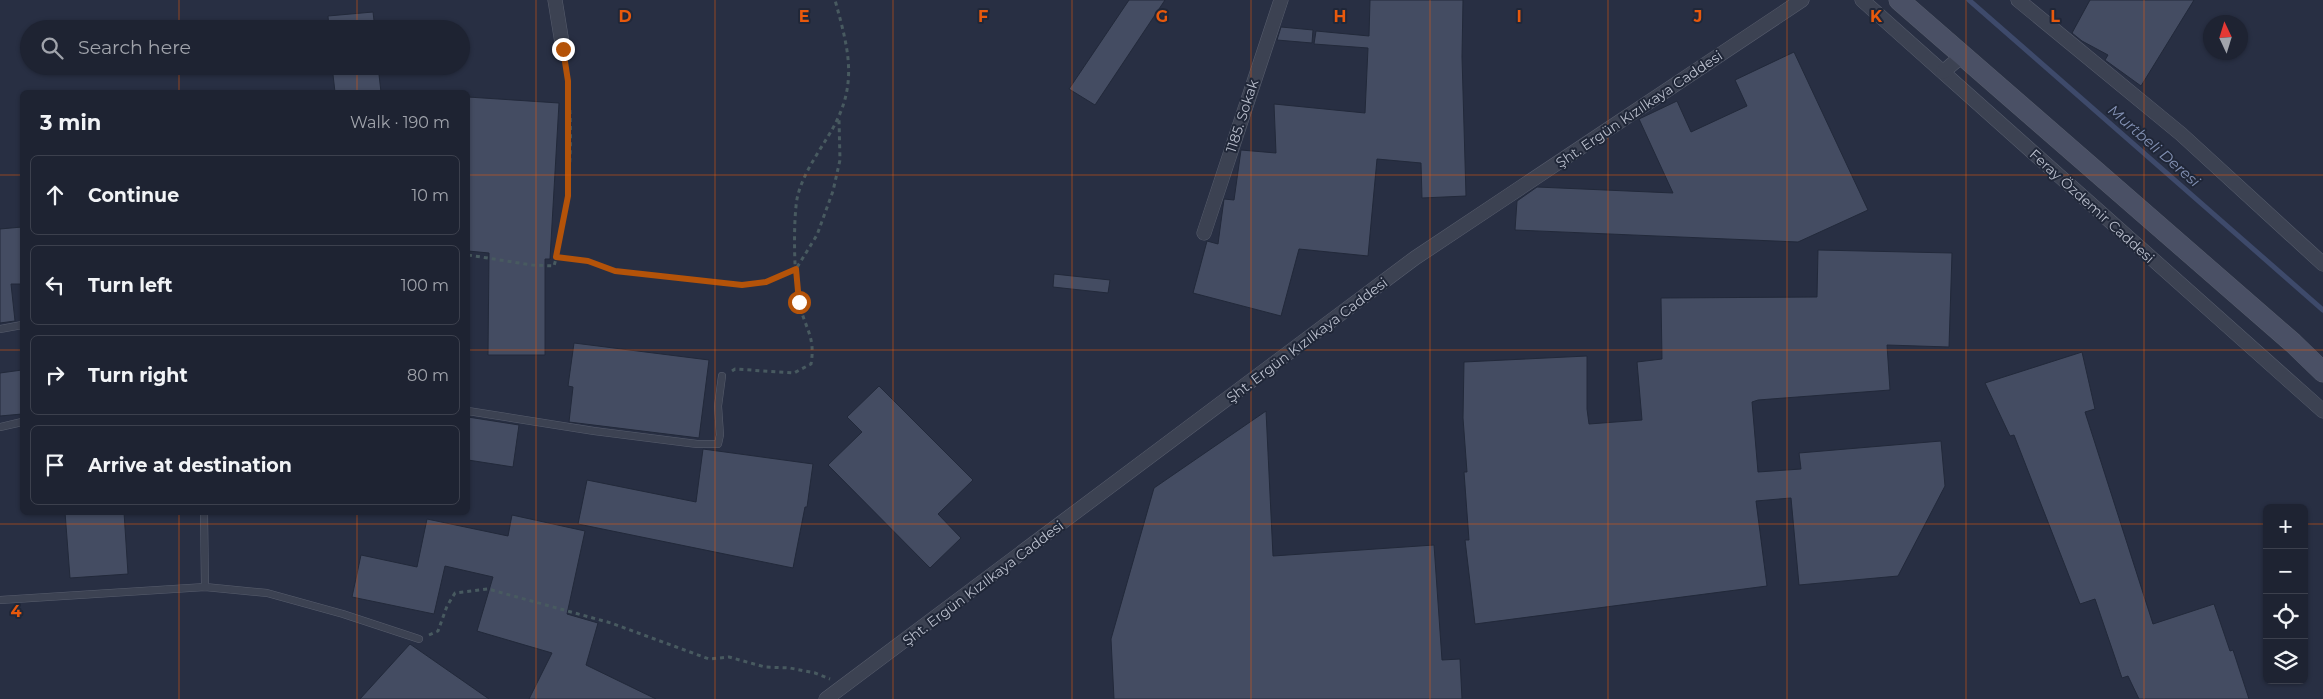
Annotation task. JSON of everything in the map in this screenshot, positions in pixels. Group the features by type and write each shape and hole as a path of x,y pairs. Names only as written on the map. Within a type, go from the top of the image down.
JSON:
{"street":[{"path":"556,0 563,49"},
{"name":"1185. Sokak","path":"1204,233 1282,0"},
{"name":"Şht. Ergün Kızılkaya Caddesi","path":"826,699 1416,258 1802,0"},
{"name":"Feray Özdemir Caddesi","path":"1862,0 2323,411"},
{"path":"1899,0 2285,336 2323,372"},
{"path":"2018,0 2181,134 2323,264"},
{"path":"1943,72 1964,55"}],"lane":[{"path":"0,328 20,325"},
{"path":"470,411 594,431 697,444 718,444 720,435 718,406 722,376"},
{"path":"0,427 20,422"},
{"path":"204,515 205,587"},
{"path":"0,600 205,587 267,593 344,614 419,639"}],"path":[{"path":"556,257 588,261 615,271 742,285 766,282 796,269 817,235 833,191 840,160 839,119 850,76 847,44 835,0"},
{"path":"470,255 532,265 554,266 568,196 568,81 563,49"},
{"path":"722,376 735,369 794,373 811,364 814,349 799,302 796,269 797,199 812,164 839,119"},
{"path":"419,639 438,631 447,606 455,593 488,589 611,623 709,659 729,658 765,667 790,668 815,673 845,684"}],"building":[{"path":"1129,0 1165,0 1095,105 1069,89"},
{"path":"1370,0 1463,0 1462,57 1466,196 1422,198 1421,163 1377,159 1368,256 1299,249 1281,316 1193,293 1207,241 1218,244 1224,199 1234,200 1241,150 1276,153 1274,104 1365,113 1368,48 1314,44 1316,31 1369,36"},
{"path":"2090,0 2194,0 2141,86 2105,60 2108,55 2082,41 2072,33"},
{"path":"373,12 374,20 328,20 328,16"},
{"path":"1281,27 1313,30 1312,43 1277,40"},
{"path":"1794,52 1868,210 1798,242 1515,230 1517,201 1537,187 1673,193 1639,119 1677,101 1691,132 1747,106 1735,80"},
{"path":"333,75 379,75 381,90 335,90"},
{"path":"470,97 559,103 550,259 545,259 545,355 488,355 489,253 470,251"},
{"path":"20,227 20,284 11,284 15,321 0,323 0,229"},
{"path":"1818,250 1952,253 1949,347 1887,345 1890,390 1752,402 1758,472 1801,469 1799,453 1941,441 1945,486 1898,576 1799,585 1791,498 1756,501 1767,586 1475,624 1465,540 1469,540 1464,472 1467,472 1463,418 1464,362 1587,356 1587,409 1589,424 1642,420 1637,362 1662,359 1661,298 1817,297"},
{"path":"1054,274 1110,280 1108,293 1053,287"},
{"path":"574,343 709,360 699,438 569,422 573,387 568,386"},
{"path":"2082,352 2095,409 2085,412 2153,624 2214,604 2230,651 2233,650 2249,699 2139,699 2128,676 2122,678 2095,599 2080,604 2014,435 2010,436 1985,383"},
{"path":"20,370 20,414 0,416 0,373"},
{"path":"879,386 973,480 938,514 961,538 930,568 828,465 862,432 847,417"},
{"path":"1266,411 1273,556 1434,545 1442,660 1460,659 1462,699 1114,699 1111,639 1154,488"},
{"path":"470,417 519,425 513,467 470,460"},
{"path":"703,449 813,464 807,507 805,507 793,568 578,524 587,480 696,502"},
{"path":"65,515 124,515 128,574 70,578"},
{"path":"512,515 585,531 567,614 598,623 586,665 656,699 529,699 552,653 477,631 493,577 445,566 434,614 352,597 361,555 417,567 427,519 508,536"},
{"path":"410,644 489,699 360,699"}],"waterway":[{"name":"Murtbeli Deresi","path":"1969,0 2323,310"}],"route":[{"path":"563,49 568,81 568,196 556,257 588,261 615,271 742,285 766,282 796,269 799,302"}]}
